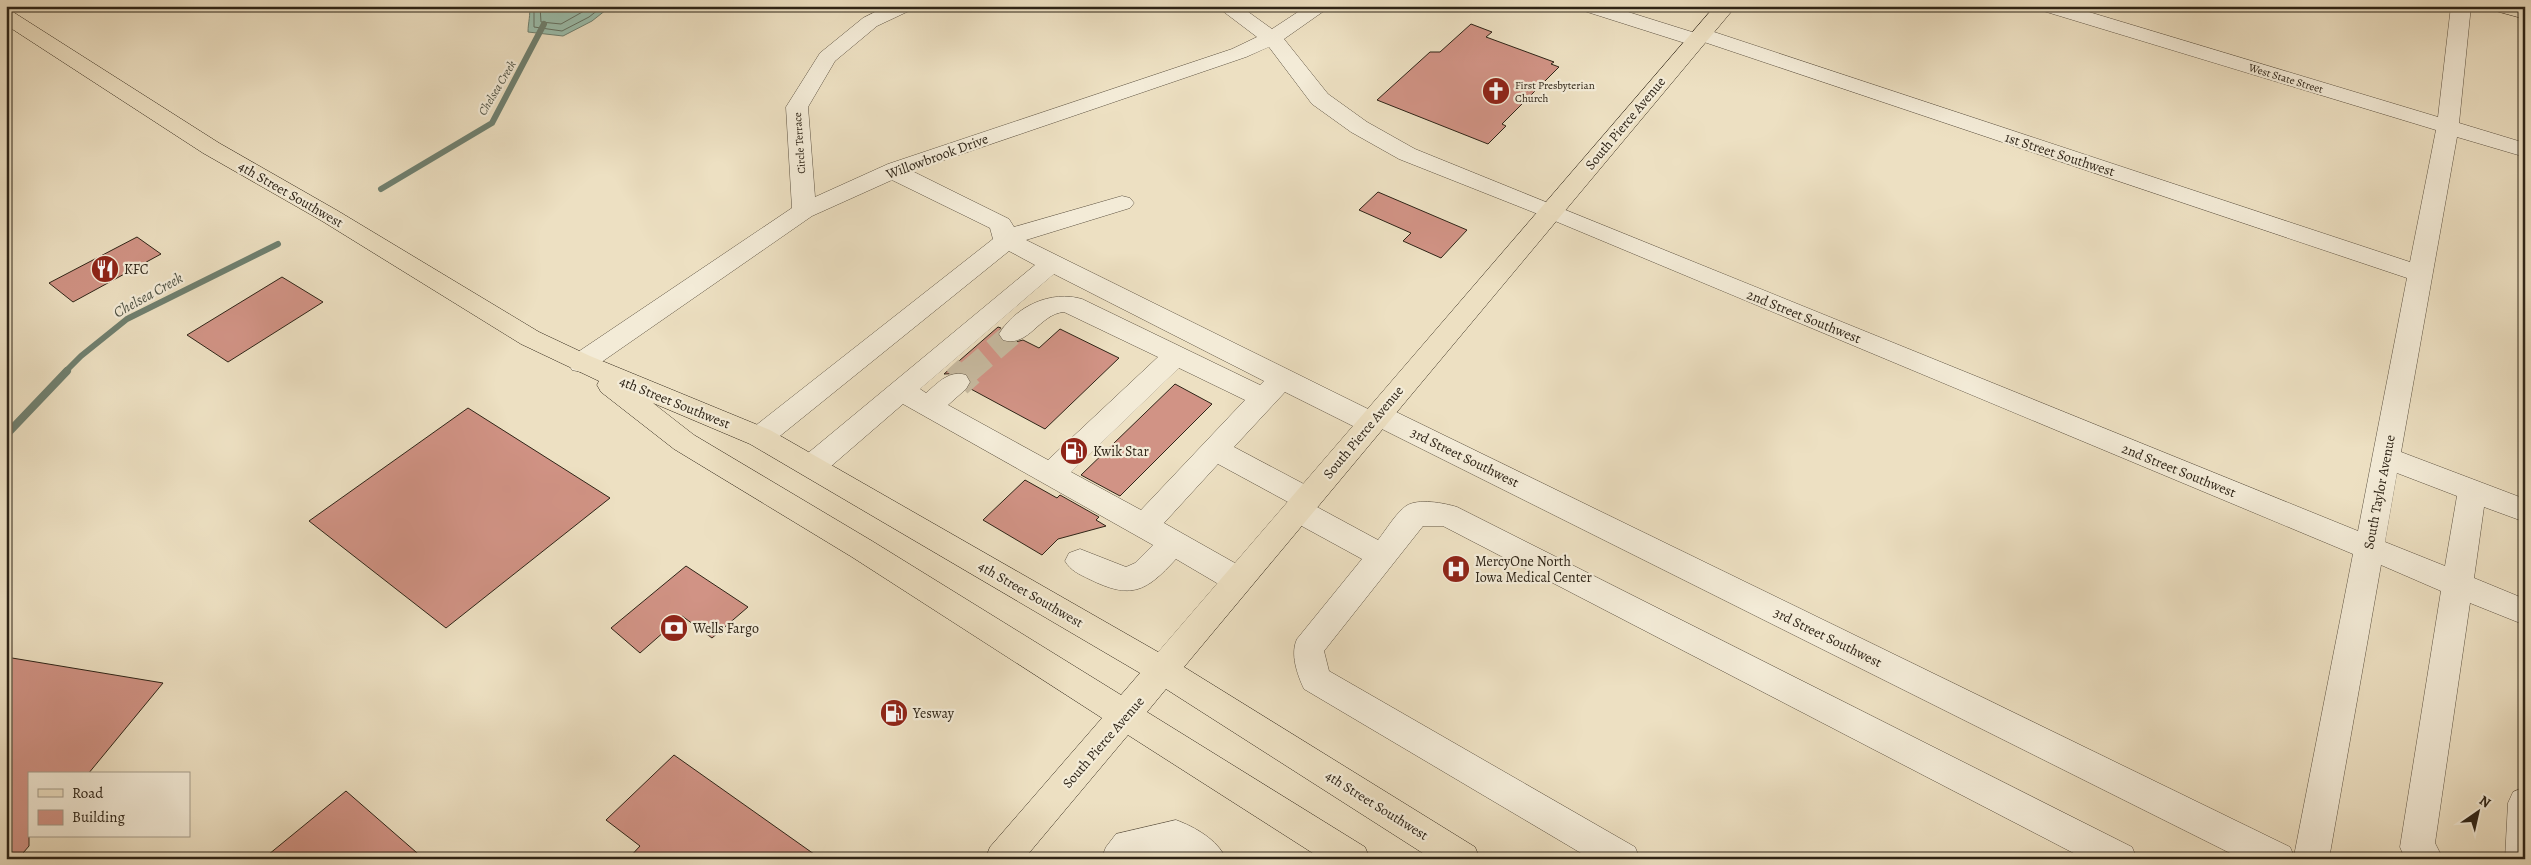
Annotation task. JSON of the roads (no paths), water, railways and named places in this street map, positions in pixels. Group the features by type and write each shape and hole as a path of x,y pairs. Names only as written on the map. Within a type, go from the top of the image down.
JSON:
{"main road":[{"name":"South Pierce Avenue","path":"1002,859 1164,671 1302,504 1726,6"},
{"path":"2499,6 2525,13"},
{"name":"4th Street Southwest","path":"6,16 211,148 330,216 530,338 581,363 760,437 812,466 1164,671 1463,859"},
{"name":"4th Street Southwest","path":"581,363 684,442 862,549 1353,859"}],"street":[{"name":"Circle Terrace","path":"804,211 797,107 827,57 870,22 904,6"},
{"path":"1226,6 1272,38"},
{"name":"Willowbrook Drive","path":"581,363 804,211 892,171 1239,53 1272,38 1321,6"},
{"name":"1st Street Southwest","path":"1588,6 1698,37 2420,274"},
{"name":"West State Street","path":"2047,6 2525,150"},
{"name":"South Taylor Avenue","path":"2311,859 2448,126 2461,6"},
{"name":"2nd Street Southwest","path":"1272,38 1298,74 1320,99 1359,128 1407,154 1551,211 2525,612"},
{"path":"892,171 1001,224 1004,238 1008,241 1052,263 1273,388"},
{"path":"760,437 993,250 1018,234 1122,203"},
{"path":"812,466 1052,263"},
{"path":"1012,334 1049,304 1062,302 1073,305 1176,355 1273,388"},
{"path":"1051,474 1176,355"},
{"path":"928,406 957,382"},
{"path":"1144,526 1273,388"},
{"name":"3rd Street Southwest","path":"1273,388 1374,419 2278,859"},
{"path":"901,391 1238,580"},
{"path":"1216,449 1382,556"},
{"path":"2386,457 2525,511"},
{"path":"2426,859 2417,847 2472,490"},
{"path":"1623,859 1315,679 1308,648 1416,514 1447,514 2120,859"},
{"path":"1080,561 1113,577 1128,580 1146,572 1173,543"},
{"path":"2522,859 2525,804"},
{"path":"1118,859 1128,846 1176,836 1209,859"}],"water":[{"path":"529,6 611,6 592,21 563,36 528,32"}],"waterway":[{"name":"Chelsea Creek","path":"381,189 492,123 544,24"},
{"name":"Chelsea Creek","path":"65,372 81,356 127,319 278,244"},
{"name":"Chelsea Creek","path":"6,435 67,371"}],"tunnel":[{"path":"968,372 1012,334"},
{"path":"957,382 969,371"}],"place":[{"name":"First Presbyterian Church","path":"1496,91"},
{"name":"KFC","path":"105,269"},
{"name":"Kwik Star","path":"1074,451"},
{"name":"MercyOne North Iowa Medical Center","path":"1456,569"},
{"name":"Wells Fargo","path":"674,628"},
{"name":"Yesway","path":"894,713"}]}
